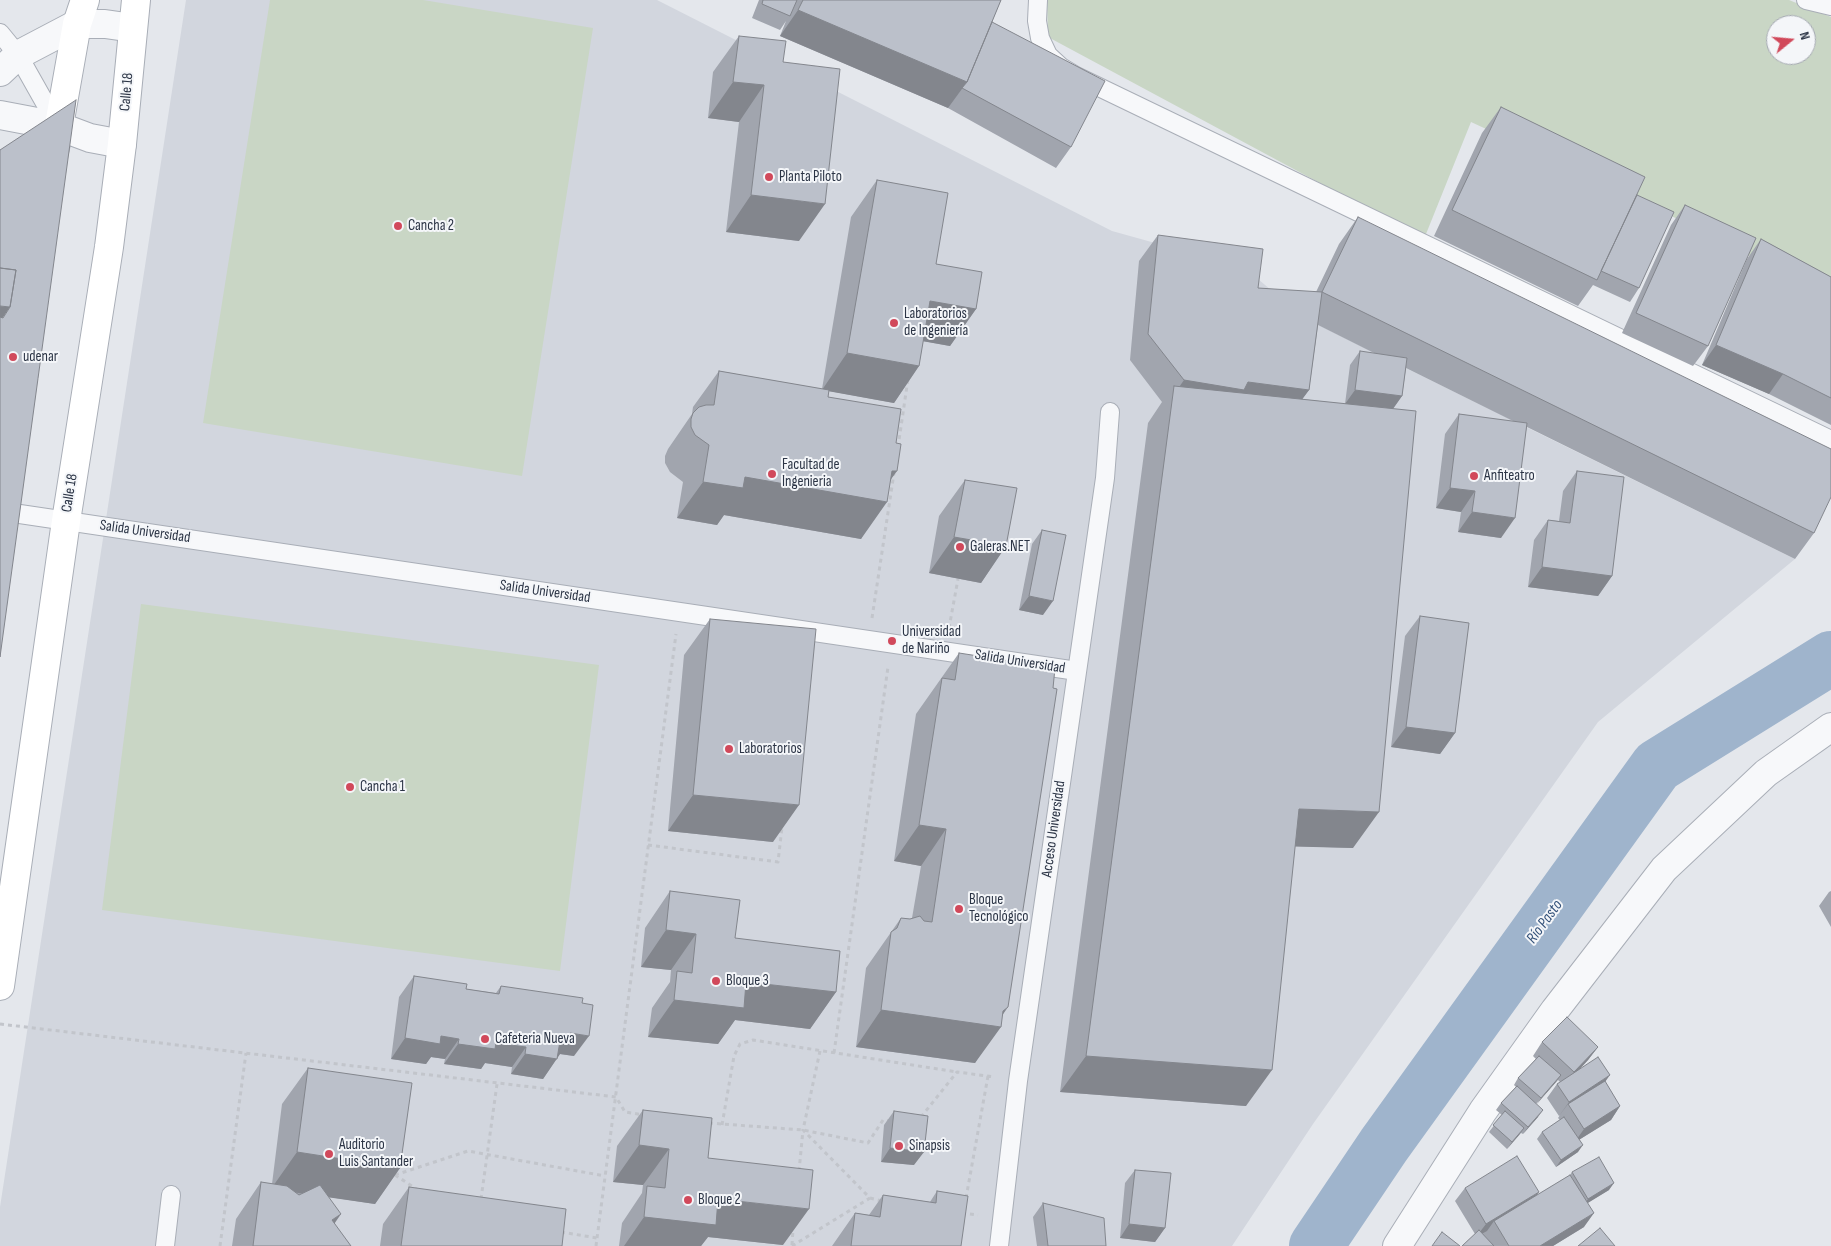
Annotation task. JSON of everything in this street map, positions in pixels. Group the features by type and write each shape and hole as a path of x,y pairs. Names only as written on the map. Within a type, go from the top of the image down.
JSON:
{"main road":[{"name":"Calle 18","path":"0,986 66,520 109,247 122,144 136,0"},
{"path":"52,175 58,126 81,12"},
{"path":"9,540 14,503"}],"street":[{"path":"9,63 81,12 105,24 133,28"},
{"path":"0,115 58,126 90,138 122,144"},
{"path":"1397,1246 1483,1111 1555,1010 1664,869 1766,773 1831,727"}],"lane":[{"path":"1038,0 1037,20 1040,38 1048,54 1061,67 1076,76 1831,440"},
{"path":"1806,0 1831,6"},
{"path":"0,33 9,63 58,126"},
{"name":"Acceso Universidad","path":"999,1246 1018,1081 1105,478 1110,412"},
{"name":"Salida Universidad","path":"14,503 66,520 1077,671"},
{"path":"165,1246 171,1195"}],"path":[{"path":"896,456 908,378"},
{"path":"869,640 895,465"},
{"path":"944,651 958,579"},
{"path":"596,1246 679,612"},
{"path":"834,1053 891,643"},
{"path":"648,845 778,862 783,823"},
{"path":"0,1024 616,1097"},
{"path":"722,1125 734,1056 740,1044 753,1040 1018,1081"},
{"path":"799,1178 804,1130 820,1051"},
{"path":"220,1246 246,1053"},
{"path":"917,1122 958,1072"},
{"path":"962,1222 988,1076"},
{"path":"481,1201 497,1084"},
{"path":"616,1097 624,1112 654,1116"},
{"path":"703,1122 804,1130 868,1142 883,1120 891,1121"},
{"path":"804,1130 870,1198 885,1201"},
{"path":"420,1190 395,1175 468,1151 605,1176"},
{"path":"794,1227 792,1246 870,1198"},
{"path":"954,1212 1002,1218"},
{"path":"558,1232 597,1238"}],"shaded area":[{"name":"Universidad de Nariño","path":"186,0 657,0 1112,231 1245,268 1304,318 1795,559 1598,722 1313,1124 1232,1246 0,1246 0,1207"}],"green space":[{"name":"Cancha 2","path":"270,0 423,0 593,28 522,476 203,423"},
{"path":"1047,0 1789,0 1831,17 1831,297 1638,199 1471,122 1424,239 1048,37"},
{"name":"Cancha 1","path":"141,604 599,665 560,971 102,910"}],"building":[{"path":"763,0 797,0 790,16 762,4"},
{"path":"803,0 1001,0 967,82 798,10"},
{"path":"992,22 1105,81 1071,147 962,88 967,82"},
{"path":"739,36 786,41 783,62 840,69 825,204 751,195 764,85 733,82"},
{"path":"76,100 0,657 0,317 3,318 10,307 16,270 0,268 0,150"},
{"path":"1501,107 1645,177 1597,280 1452,210"},
{"path":"877,180 948,193 936,264 982,272 976,309 930,301 919,366 847,353"},
{"path":"1637,195 1674,212 1639,288 1601,271"},
{"path":"1685,205 1756,238 1708,346 1636,313"},
{"path":"1358,217 1831,449 1831,497 1814,533 1322,292"},
{"path":"1158,235 1263,249 1258,288 1322,292 1309,390 1248,382 1244,390 1184,380 1148,334"},
{"path":"1761,239 1831,277 1831,398 1783,374 1716,345"},
{"path":"0,268 16,270 10,307 0,306"},
{"path":"1360,351 1407,358 1402,396 1355,390"},
{"path":"719,371 829,390 828,397 901,409 896,443 901,444 897,471 892,471 887,502 745,477 743,488 703,482 709,445 695,435 691,427 691,419 693,413 699,407 714,405"},
{"path":"1174,386 1416,411 1379,812 1299,809 1272,1070 1086,1056"},
{"name":"Anfiteatro","path":"1459,414 1527,423 1515,518 1472,512 1475,491 1450,488"},
{"path":"1577,471 1624,477 1612,576 1542,567 1548,520 1570,523"},
{"path":"965,480 1017,488 1006,546 954,537"},
{"path":"1042,530 1066,535 1053,601 1029,596"},
{"path":"1420,616 1469,623 1455,733 1406,727"},
{"name":"Laboratorios","path":"710,619 816,629 799,805 693,795"},
{"name":"Bloque Tecnológico","path":"959,653 1055,668 1053,688 1057,689 1008,1007 1003,1011 1001,1027 881,1010 891,932 897,928 901,918 910,919 920,916 924,921 932,922 946,829 919,825 942,678 955,680"},
{"path":"670,891 740,900 735,938 840,951 836,992 746,982 744,1008 674,1000 677,971 692,973 696,934 666,930"},
{"path":"414,976 467,984 466,989 499,994 501,986 583,998 582,1003 593,1005 589,1036 570,1033 569,1042 560,1041 557,1059 525,1054 526,1047 496,1043 495,1049 458,1044 459,1039 441,1036 440,1044 405,1038"},
{"path":"1567,1017 1598,1047 1574,1072 1542,1042"},
{"path":"1539,1056 1561,1075 1541,1098 1518,1078"},
{"path":"1598,1057 1610,1075 1569,1102 1557,1084"},
{"path":"308,1068 412,1083 400,1168 297,1152"},
{"path":"1605,1081 1620,1106 1584,1129 1568,1104"},
{"path":"1517,1086 1543,1110 1528,1127 1501,1103"},
{"path":"643,1110 712,1118 708,1158 813,1170 809,1209 718,1199 716,1225 644,1217 647,1186 665,1188 669,1149 639,1145"},
{"path":"894,1111 928,1116 924,1152 890,1148"},
{"path":"1505,1111 1524,1128 1512,1142 1493,1125"},
{"path":"1564,1117 1583,1145 1561,1160 1542,1132"},
{"path":"1517,1156 1539,1192 1486,1224 1465,1188"},
{"path":"1599,1157 1614,1183 1588,1199 1572,1172"},
{"path":"1135,1170 1171,1173 1165,1228 1129,1224"},
{"path":"1570,1175 1594,1213 1540,1246 1509,1246 1494,1221"},
{"path":"261,1182 287,1186 299,1195 320,1185 341,1214 332,1220 351,1246 253,1246"},
{"path":"409,1187 566,1209 562,1246 401,1246"},
{"path":"937,1191 968,1196 961,1246 851,1246 855,1213 880,1217 883,1195 936,1203"},
{"path":"1043,1203 1104,1218 1106,1246 1048,1246"},
{"path":"1600,1228 1615,1246 1578,1246"},
{"path":"1479,1230 1494,1246 1462,1246"},
{"path":"1442,1232 1460,1246 1432,1246"}],"waterway":[{"name":"Río Pasto","path":"1316,1246 1384,1145 1657,766 1831,658"}],"place":[{"name":"Planta Piloto","path":"769,177"},
{"name":"Cancha 2","path":"398,226"},
{"name":"Laboratorios de Ingeniería","path":"894,323"},
{"name":"udenar","path":"13,357"},
{"name":"Facultad de Ingenieria","path":"772,474"},
{"name":"Anfiteatro","path":"1474,476"},
{"name":"Galeras.NET","path":"960,547"},
{"name":"Universidad de Nariño","path":"892,641"},
{"name":"Laboratorios","path":"729,749"},
{"name":"Cancha 1","path":"350,787"},
{"name":"Bloque Tecnológico","path":"959,909"},
{"name":"Bloque 3","path":"716,981"},
{"name":"Cafeteria Nueva","path":"485,1039"},
{"name":"Sinapsis","path":"899,1146"},
{"name":"Auditorio Luis Santander","path":"329,1154"},
{"name":"Bloque 2","path":"688,1200"}]}
